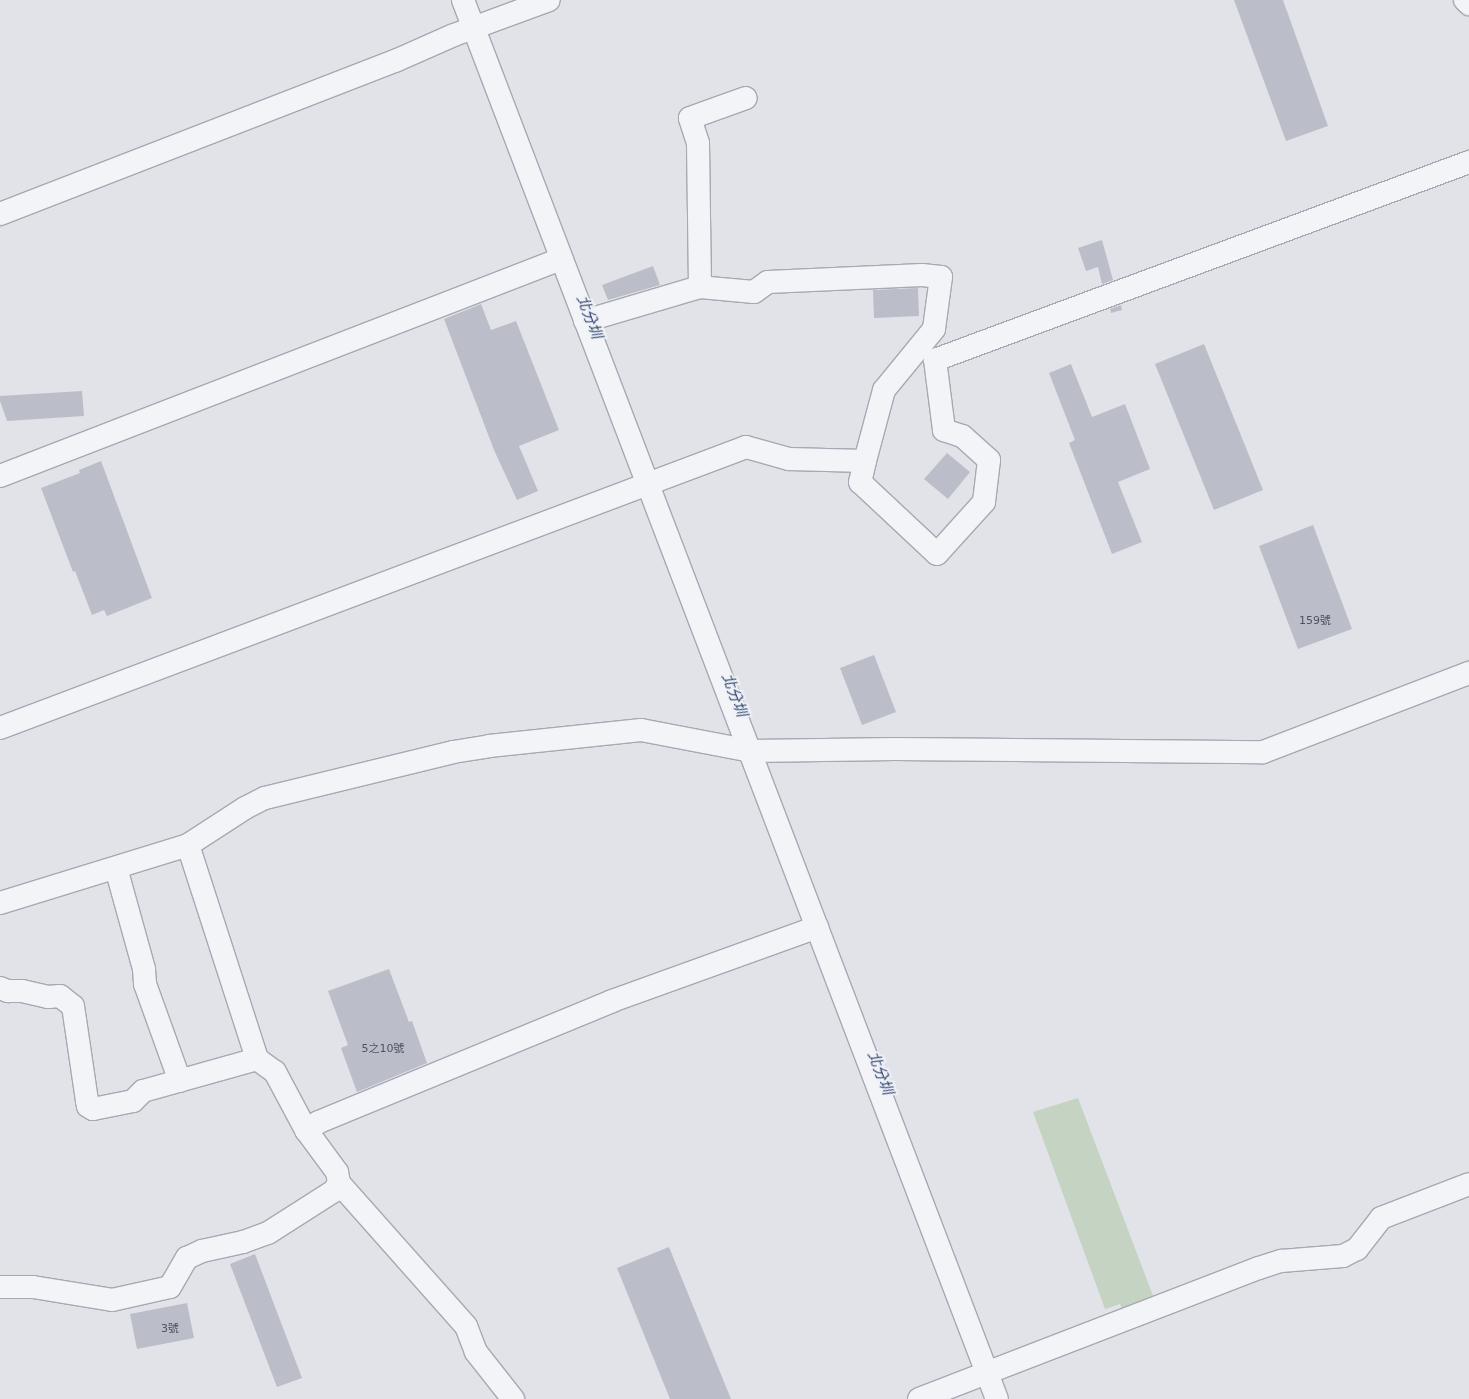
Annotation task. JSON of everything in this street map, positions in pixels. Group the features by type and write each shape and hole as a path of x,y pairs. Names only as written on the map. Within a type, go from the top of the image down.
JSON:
{"street":[{"path":"463,0 464,32 553,262 585,321 639,486 751,751 810,929 997,1399"},
{"path":"0,214 549,0"},
{"path":"1464,0 1469,4"},
{"path":"700,287 698,143 690,118 746,98"},
{"path":"935,360 1469,162"},
{"path":"0,476 553,262"},
{"path":"585,321 700,287 754,292 768,282 922,275 941,277 934,329 935,360 944,430 962,436 988,460 984,502 937,554 860,482 884,390 934,329"},
{"path":"0,728 746,447 789,459 865,461"},
{"path":"0,903 188,845 245,808 265,798 453,752 641,730 751,751 1263,752 1469,673"},
{"path":"188,845 256,1060 275,1072 306,1130 337,1172 340,1183 466,1326 476,1352 513,1399"},
{"path":"116,868 144,969 145,984 180,1081"},
{"path":"306,1130 612,1001 810,929"},
{"path":"0,988 8,992 22,991 48,997 60,996 73,1006 88,1106 94,1109 132,1101 143,1091 256,1060"},
{"path":"0,1288 33,1287 112,1300 170,1287 187,1258 202,1251 243,1242 268,1233 334,1191 340,1183"},
{"path":"919,1399 1280,1261 1343,1256 1356,1249 1381,1218 1469,1184"}],"green space":[{"path":"1078,1098 1155,1301 1124,1315 1120,1304 1105,1309 1033,1112"}],"building":[{"path":"1234,0 1283,0 1328,126 1286,141"},
{"path":"1102,240 1113,280 1102,284 1098,267 1086,271 1078,248"},
{"path":"653,266 660,285 608,300 602,285"},
{"path":"918,288 919,316 874,318 873,290"},
{"path":"481,304 491,330 516,321 559,430 519,446 538,491 517,500 494,450 444,319"},
{"path":"1121,305 1122,310 1111,313 1110,309"},
{"path":"1204,344 1263,490 1214,510 1155,364"},
{"path":"1071,364 1092,417 1125,404 1150,469 1118,482 1142,542 1112,554 1069,443 1075,440 1049,373"},
{"path":"82,391 84,416 7,421 0,401 0,396"},
{"path":"947,453 970,472 948,499 924,479"},
{"path":"101,461 152,598 107,616 104,610 92,615 75,571 73,572 41,488 80,473 79,470"},
{"path":"1313,525 1352,629 1298,649 1259,546"},
{"path":"874,655 896,712 862,725 840,668"},
{"path":"389,969 409,1022 412,1021 427,1063 357,1092 341,1048 348,1045 328,991"},
{"path":"669,1247 731,1399 670,1399 617,1268"},
{"path":"255,1254 302,1378 277,1387 230,1264"},
{"path":"187,1303 194,1338 137,1349 130,1314"}],"water label":[{"name":"北分圳","path":"589,317"},
{"name":"北分圳","path":"734,695"},
{"name":"北分圳","path":"880,1073"}]}
